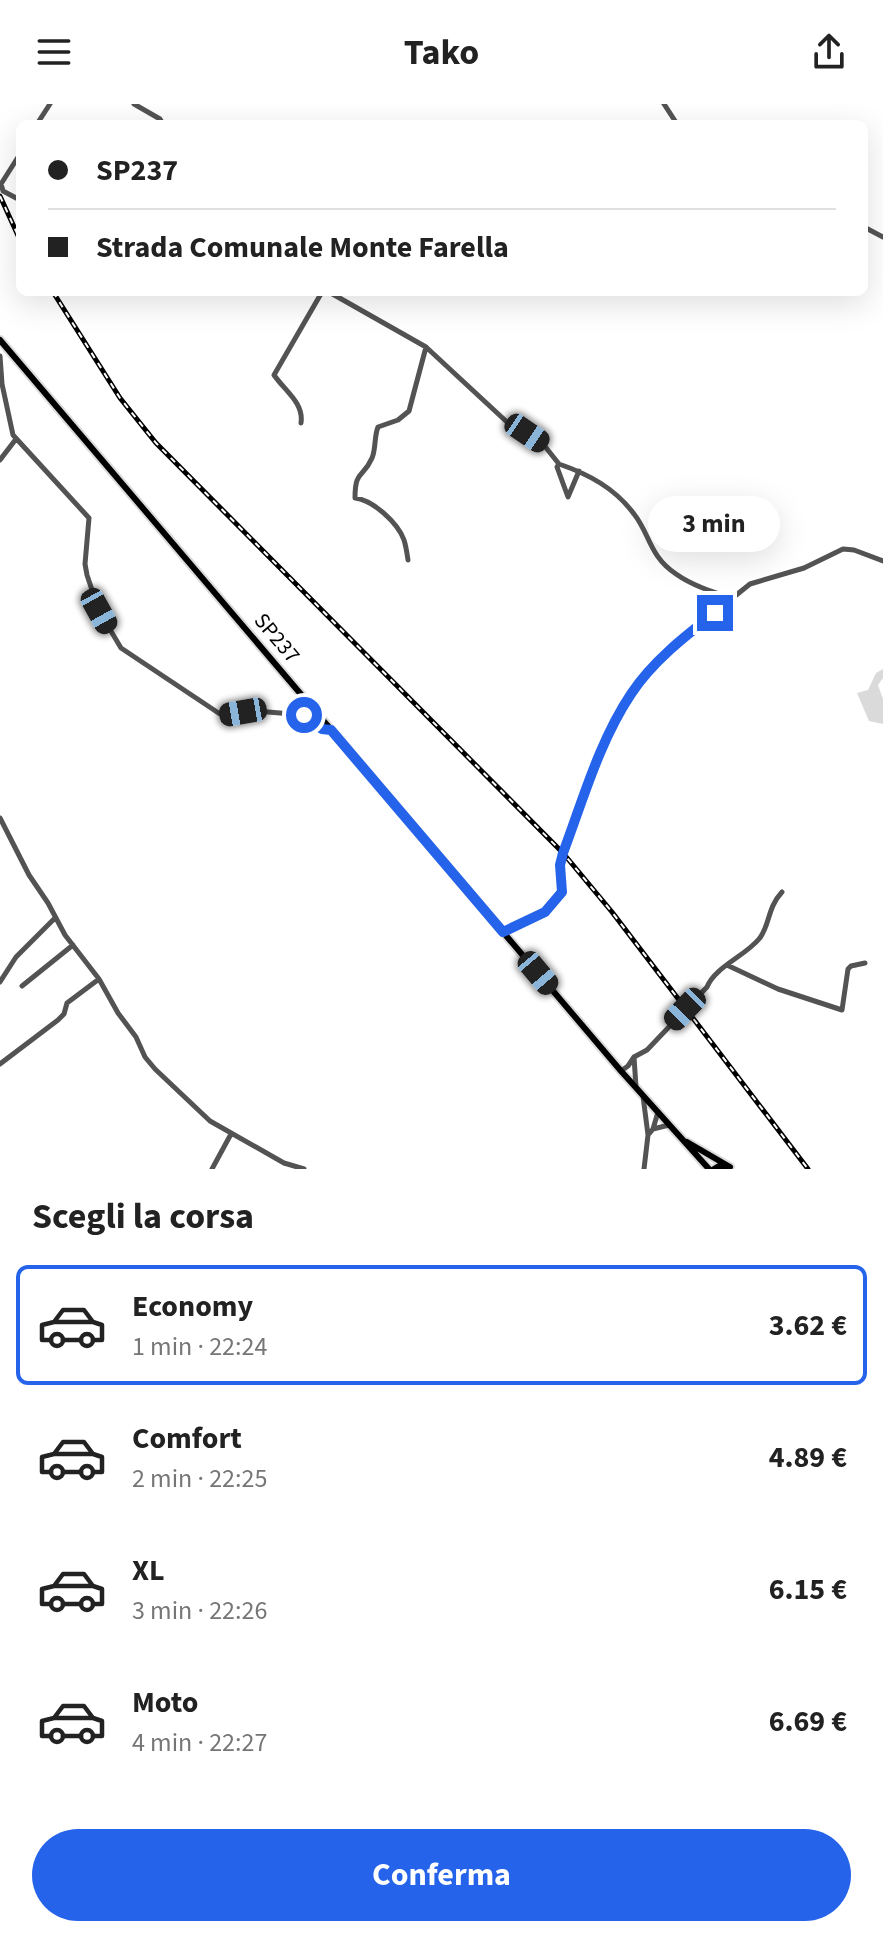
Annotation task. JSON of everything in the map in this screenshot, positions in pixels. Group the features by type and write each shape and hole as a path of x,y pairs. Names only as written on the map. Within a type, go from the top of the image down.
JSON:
{"main road":[{"name":"SP237","path":"0,340 621,1071 712,1169"},
{"path":"684,1140 732,1168"},
{"path":"701,1160 713,1155"},
{"path":"701,1160 732,1168"},
{"path":"712,1169 719,1166 732,1168"}],"street":[{"path":"134,104 161,120"},
{"path":"16,160 1,184 3,191 16,198"},
{"path":"301,423 302,413 295,399 286,393 274,375 320,296"},
{"path":"336,296 426,347 508,423 543,444 559,464 602,483 635,514 651,550 674,573 703,589 733,599"},
{"path":"408,560 404,537 385,514 355,498 355,480 372,458 378,427 398,420 409,411 426,347"},
{"path":"0,356 6,406 16,439 86,513 90,523 85,564 87,575 99,611 121,648 220,714 256,711 304,715 322,729 331,730"},
{"path":"0,460 16,439"},
{"path":"559,464 557,467 568,497 579,471"},
{"path":"503,932 545,912 562,892 560,865 563,853 597,758 631,693 679,641 750,584 793,572 843,549 883,561"},
{"path":"0,818 55,918 99,979 136,1037 145,1057 196,1109 231,1134 291,1166 304,1169"},
{"path":"621,1071 634,1057 647,1050 707,987 712,975 729,966 759,939 768,913 782,892"},
{"path":"0,982 16,957 55,918"},
{"path":"22,986 73,945"},
{"path":"729,966 778,989 842,1010 848,969 865,963"},
{"path":"0,1064 58,1020 64,1014 67,1003 99,979"},
{"path":"634,1057 636,1088"},
{"path":"643,1095 650,1132"},
{"path":"647,1124 656,1111"},
{"path":"644,1169 656,1111"},
{"path":"650,1132 669,1125"},
{"path":"212,1169 231,1134"}],"shaded area":[{"path":"883,669 883,678 878,685 883,699 883,724 869,721 857,693 868,690 876,673"}],"railway":[{"path":"0,196 16,231"},
{"path":"56,296 120,398 156,443 563,853 612,912 808,1169"}],"route":[{"path":"304,715 322,729 331,730 503,932 545,912 562,892 560,865 563,853 597,758 631,693 679,641 715,613"}]}
